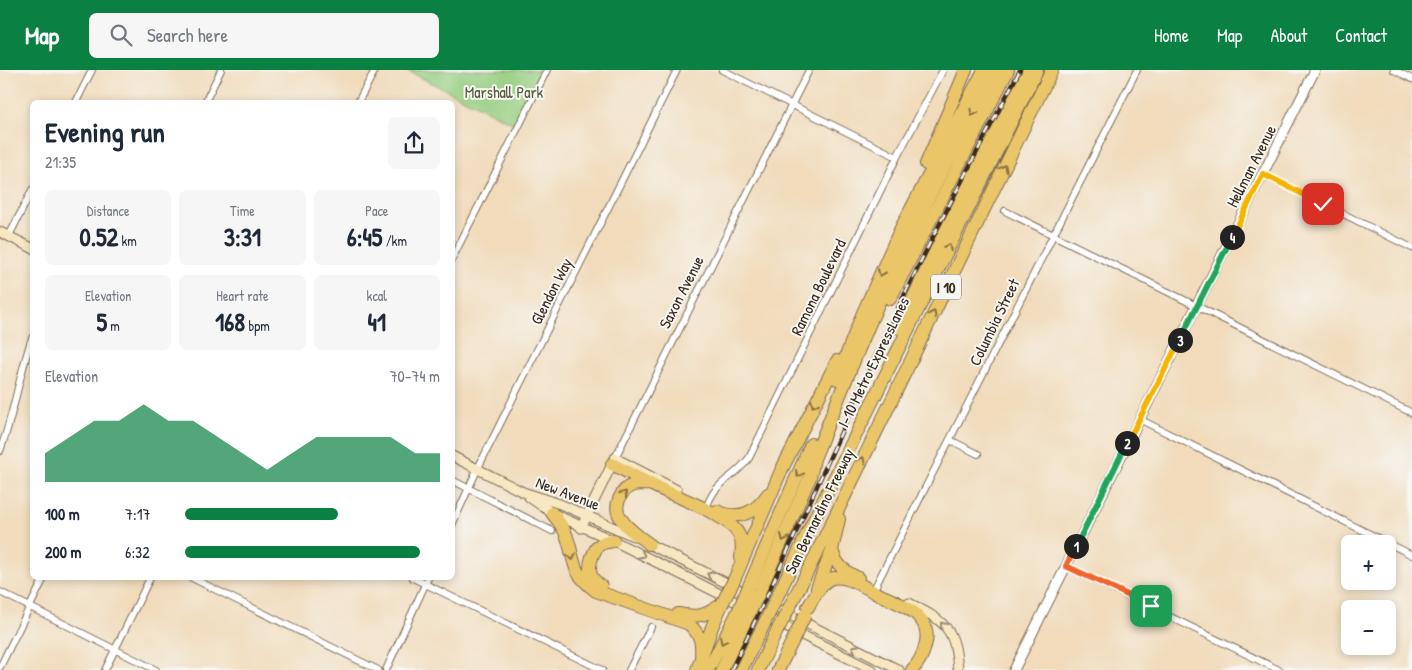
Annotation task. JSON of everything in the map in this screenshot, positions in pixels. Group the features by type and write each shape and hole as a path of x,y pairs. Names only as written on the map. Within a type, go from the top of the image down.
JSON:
{"highway":[{"path":"900,230 966,70"},
{"name":"San Bernardino Freeway","path":"708,670 743,614 755,589 862,315 900,230 984,70"},
{"name":"I-10 Metro ExpressLanes","path":"755,589 810,477 814,459 863,339 896,265 996,70"},
{"path":"810,477 896,284 1008,70"},
{"path":"818,510 922,276 1026,70"},
{"name":"I-10 Metro ExpressLanes","path":"741,670 818,510 1037,70"},
{"name":"San Bernardino Freeway","path":"758,670 1052,70"},
{"path":"699,664 722,604 776,484 816,400 862,315"},
{"path":"614,461 650,484 721,518 733,526 740,536 742,548 740,566"},
{"path":"649,544 625,525 618,514 618,505 622,494 632,485 650,484"},
{"path":"707,506 720,512 740,516 750,512 763,502 776,484"},
{"path":"778,670 807,611 832,550 841,504"},
{"path":"552,513 567,537 573,564 580,576 596,590 689,624 698,633 702,643 699,664"},
{"path":"614,541 600,544 596,548 589,566 590,574 596,582 607,589 671,612 693,617 707,614 722,604"},
{"path":"832,550 842,570 876,586"},
{"path":"807,611 824,583 832,578 845,578 910,609 922,621 928,635 924,652 912,670"},
{"path":"722,670 743,614"},
{"path":"785,670 785,664 793,640"}],"main road":[{"path":"0,232 30,247"},
{"path":"455,457 477,470 524,492"},
{"path":"614,461 707,506"},
{"name":"Saxon Avenue","path":"581,528 614,461"},
{"name":"New Avenue","path":"524,492 587,514 899,670"},
{"name":"New Avenue","path":"524,492 552,513 581,528 614,541 872,670"},
{"path":"876,586 934,616 941,622 952,635 958,670"}],"street":[{"path":"77,100 92,70"},
{"path":"206,100 222,70"},
{"path":"359,100 375,70"},
{"path":"455,253 547,70"},
{"name":"Glendon Way","path":"455,519 477,470 677,70"},
{"path":"722,70 898,158"},
{"name":"Saxon Avenue","path":"614,461 809,70"},
{"name":"Ramona Boulevard","path":"707,506 716,488 742,468 749,458 943,70"},
{"name":"Columbia Street","path":"876,586 1137,70"},
{"name":"Hellman Avenue","path":"1014,670 1316,70"},
{"path":"1394,70 1412,79"},
{"path":"1263,174 1412,248"},
{"path":"9,236 30,194"},
{"path":"1005,212 1412,413"},
{"path":"0,451 13,411 18,382 30,344"},
{"path":"1139,419 1412,555"},
{"path":"950,440 978,454"},
{"path":"455,481 552,531"},
{"path":"1066,566 1279,670"},
{"path":"0,667 43,580"},
{"path":"105,670 149,580"},
{"path":"196,580 378,670"},
{"path":"386,670 427,580 602,670"},
{"path":"0,592 156,670"},
{"path":"629,670 651,627"}],"green space":[{"name":"Marshall Park","path":"406,70 543,70 514,124"}],"railway":[{"path":"731,670 906,291 1020,70"}],"route":[{"path":"1151,606 1066,566 1263,174 1323,204"}]}
